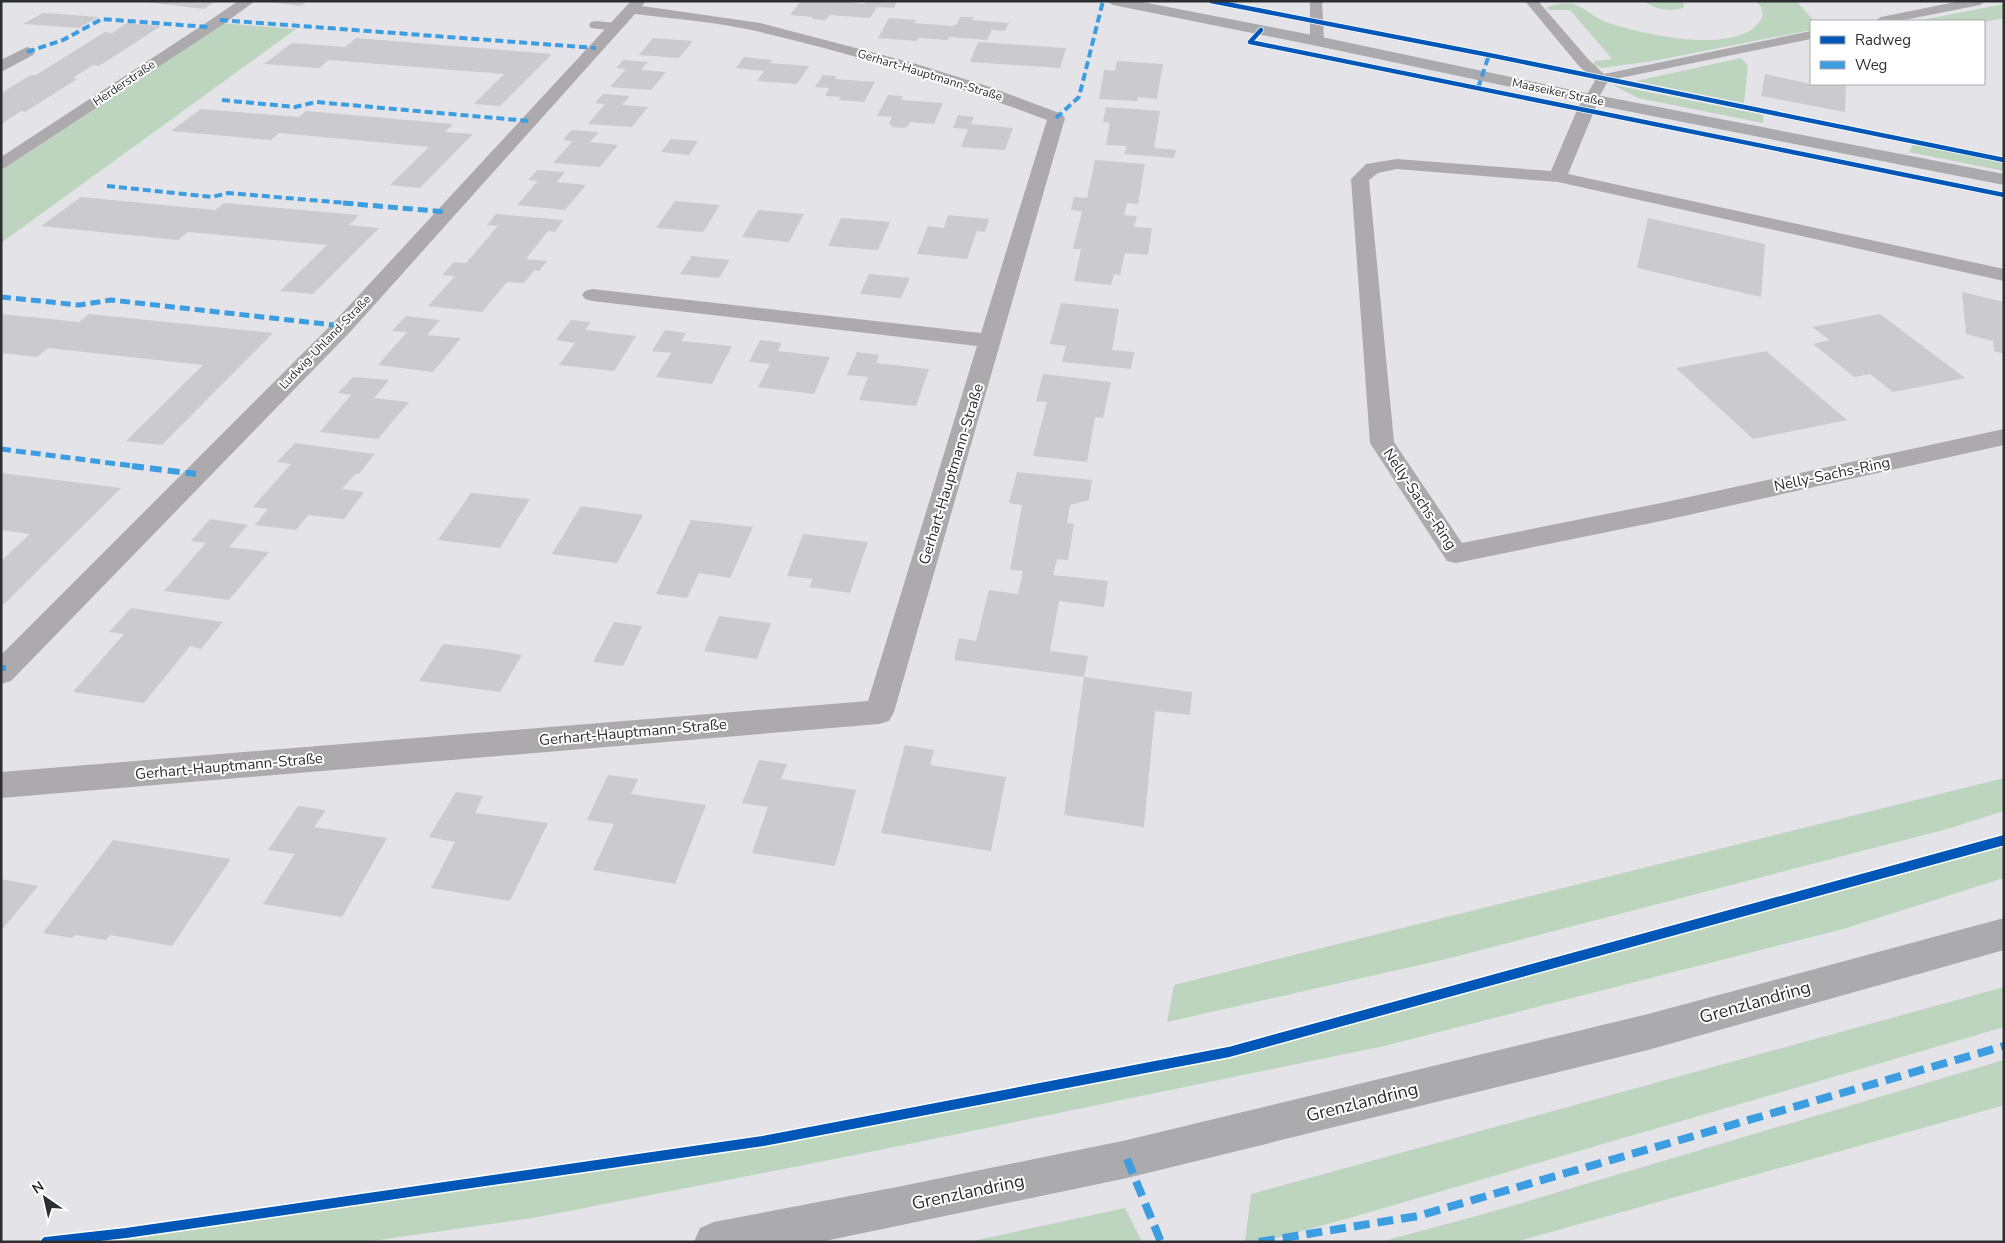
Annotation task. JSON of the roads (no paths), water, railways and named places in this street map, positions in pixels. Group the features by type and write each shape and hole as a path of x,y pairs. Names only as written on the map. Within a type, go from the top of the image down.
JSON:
{"street":[{"name":"Herderstraße","path":"220,20 248,1"},
{"name":"Maaseiker Straße","path":"1113,1 1317,41 1592,99 2004,180"},
{"name":"Gerhart-Hauptmann-Straße","path":"1,785 879,712 1056,118 981,89 898,64 755,26 621,15"},
{"name":"Ludwig-Uhland-Straße","path":"1,673 343,326 621,15"},
{"path":"1,67 27,52"},
{"path":"1558,177 1585,110 1592,99"},
{"name":"Nelly-Sachs-Ring","path":"2004,275 1558,177 1397,164 1372,168 1360,179 1382,443 1456,554 1661,512 2004,437"},
{"path":"592,295 991,341"},
{"name":"Grenzlandring","path":"714,1242 912,1204 1127,1159 1648,1032 2004,934"}],"lane":[{"path":"1316,1 1317,41"},
{"name":"Maaseiker Straße","path":"1531,1 1583,62 1602,80"},
{"path":"1886,20 1980,1"},
{"name":"Herderstraße","path":"1,164 220,20"},
{"path":"1592,99 1602,80 1616,75 1810,35"}]}
